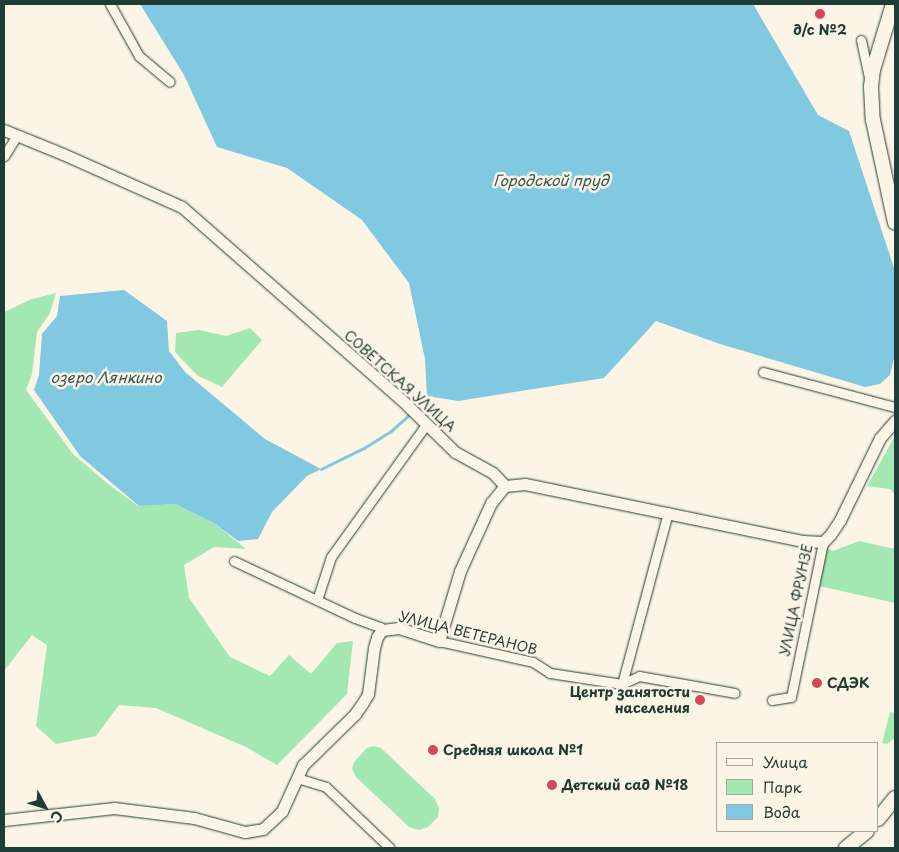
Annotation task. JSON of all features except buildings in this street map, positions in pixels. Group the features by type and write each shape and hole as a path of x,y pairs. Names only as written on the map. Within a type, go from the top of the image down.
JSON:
{"main road":[{"path":"893,4 873,70 871,87 873,120 895,223"},
{"path":"879,818 895,798"},
{"path":"846,848 866,832"}],"street":[{"path":"110,4 139,56 170,82"},
{"path":"860,40 871,87"},
{"name":"СОВЕТСКАЯ УЛИЦА","path":"4,130 182,207 407,405 454,452 493,473 505,486"},
{"path":"4,156 16,136"},
{"path":"763,372 895,407"},
{"name":"УЛИЦА ФРУНЗЕ","path":"772,700 791,697 823,542 840,520 880,438 895,421"},
{"path":"318,600 331,557 426,425"},
{"path":"439,641 460,571 491,503 505,486 525,484 803,541 823,542"},
{"path":"622,684 668,512"},
{"name":"УЛИЦА ВЕТЕРАНОВ","path":"234,562 355,618 380,627 382,630 398,628 439,641 533,662 550,673 622,684 639,676 735,693"},
{"path":"4,820 114,808 194,818 245,832 263,829 282,811 303,764 355,714 368,694 376,642 382,630"},
{"path":"298,778 326,787 390,848"}],"green space":[{"path":"56,293 50,313 37,332 32,374 26,390 73,454 108,484 138,506 175,504 214,523 246,549 214,547 184,565 189,598 230,657 270,676 289,655 311,674 337,643 353,641 347,694 277,765 246,747 156,708 119,705 96,736 56,744 36,726 47,645 32,635 4,671 4,312 32,299"},
{"path":"250,328 262,340 222,387 198,376 175,352 176,333 199,330 226,336"},
{"path":"895,436 895,494 890,489 867,486"},
{"path":"859,541 895,549 895,603 819,586 827,549 833,551"},
{"path":"890,712 895,713 895,738 887,744 882,743"},
{"path":"374,746 381,748 435,799 439,808 438,817 428,827 419,830 409,827 356,777 352,769 354,762 367,748"}],"water":[{"name":"Городской пруд","path":"140,4 753,4 818,115 849,131 895,271 895,354 890,375 880,384 865,387 720,344 656,321 604,378 458,401 427,396 425,359 409,283 362,220 287,168 217,147 184,75"},
{"name":"озеро Лянкино","path":"124,290 167,321 169,351 185,372 265,439 321,469 307,476 272,512 258,539 238,541 214,523 175,504 139,506 80,456 34,390 39,375 42,334 57,316 60,296"}],"waterway":[{"path":"416,408 427,396"},
{"path":"321,469 364,448 390,432 410,414"}],"place":[{"name":"д/с №2","path":"820,14"},
{"name":"СДЭК","path":"817,683"},
{"name":"Центр занятости населения","path":"700,700"},
{"name":"Средняя школа №1","path":"433,750"},
{"name":"Детский сад №18","path":"552,785"}]}
